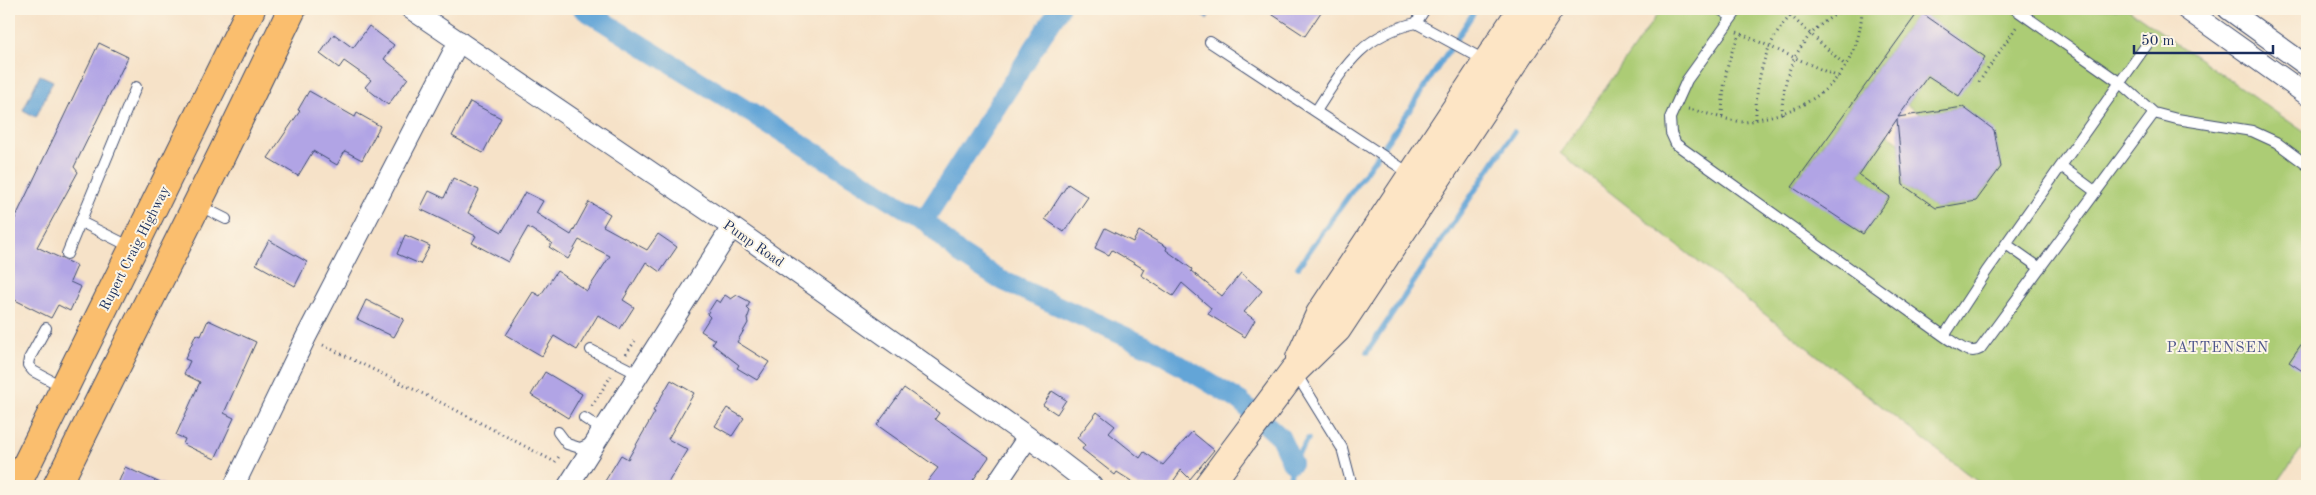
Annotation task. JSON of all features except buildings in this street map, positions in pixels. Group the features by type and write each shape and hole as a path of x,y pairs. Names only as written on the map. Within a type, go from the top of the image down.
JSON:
{"main road":[{"name":"Rupert Craig Highway","path":"16,486 251,9"},
{"path":"57,486 292,9"},
{"path":"1290,377 1320,314 1405,172 1522,9"},
{"path":"1208,486 1290,377 1337,330 1549,9"}],"street":[{"name":"Pump Road","path":"411,9 732,227 1028,437 1092,486"},
{"path":"2186,9 2307,95"},
{"path":"2228,9 2307,66"},
{"path":"234,486 306,337 459,41"},
{"path":"568,486 589,447 732,227"},
{"path":"994,486 1028,437"}],"lane":[{"path":"1416,23 1425,9"},
{"path":"1719,9 1735,13 1687,80 1670,118 1671,133 1676,144 1944,336 1968,351 1975,352 1980,349 2154,113"},
{"path":"2015,9 2119,82 2154,113 2177,119 2252,131 2276,142 2307,164"},
{"path":"1316,111 1349,60 1369,43 1397,27 1416,23 1434,31 1484,60"},
{"path":"1944,336 2006,244 2150,40"},
{"path":"1210,42 1405,172"},
{"path":"67,254 136,87"},
{"path":"2061,166 2096,192"},
{"path":"197,205 226,219"},
{"path":"81,222 134,248"},
{"path":"2006,244 2040,268"},
{"path":"46,328 29,359 28,365 33,371 64,387"},
{"path":"591,350 638,374"},
{"path":"1290,377 1342,448 1352,486"},
{"path":"558,432 568,444 580,448 589,447 598,427 584,418"}],"path":[{"path":"1783,9 1845,65"},
{"path":"1756,119 1756,98 1762,64 1770,46 1790,16 1798,9"},
{"path":"1782,114 1782,97 1794,57 1810,33 1830,17 1846,9"},
{"path":"1676,106 1745,122 1782,114 1813,100 1838,77 1854,51 1861,26 1862,9"},
{"path":"1979,82 2025,16"},
{"path":"1722,116 1725,75 1729,57 1744,24"},
{"path":"1725,27 1838,77"},
{"path":"306,337 450,407 555,462 568,444"},
{"path":"584,418 636,340"}],"green space":[{"path":"1661,9 2128,9 2307,134 2307,441 2275,486 1983,486 1560,153","holes":["1919,11 1985,58 1959,95 1928,76 1907,105 1920,114 1963,107 1994,130 2001,167 1976,201 1936,208 1903,185 1899,142 1887,134 1859,175 1890,197 1863,234 1792,186"]}],"water":[{"path":"1191,9 1213,9 1207,19"},
{"path":"40,75 53,81 36,117 23,110"}],"waterway":[{"path":"583,9 924,220 959,253 999,279 1153,349 1240,401 1280,437 1292,463"},
{"path":"924,220 1059,9"},
{"path":"1298,267 1411,108 1476,9"},
{"path":"1367,352 1514,132"},
{"path":"1289,486 1292,463 1308,439"}],"district":[{"name":"PATTENSEN","path":"2218,347"}]}
